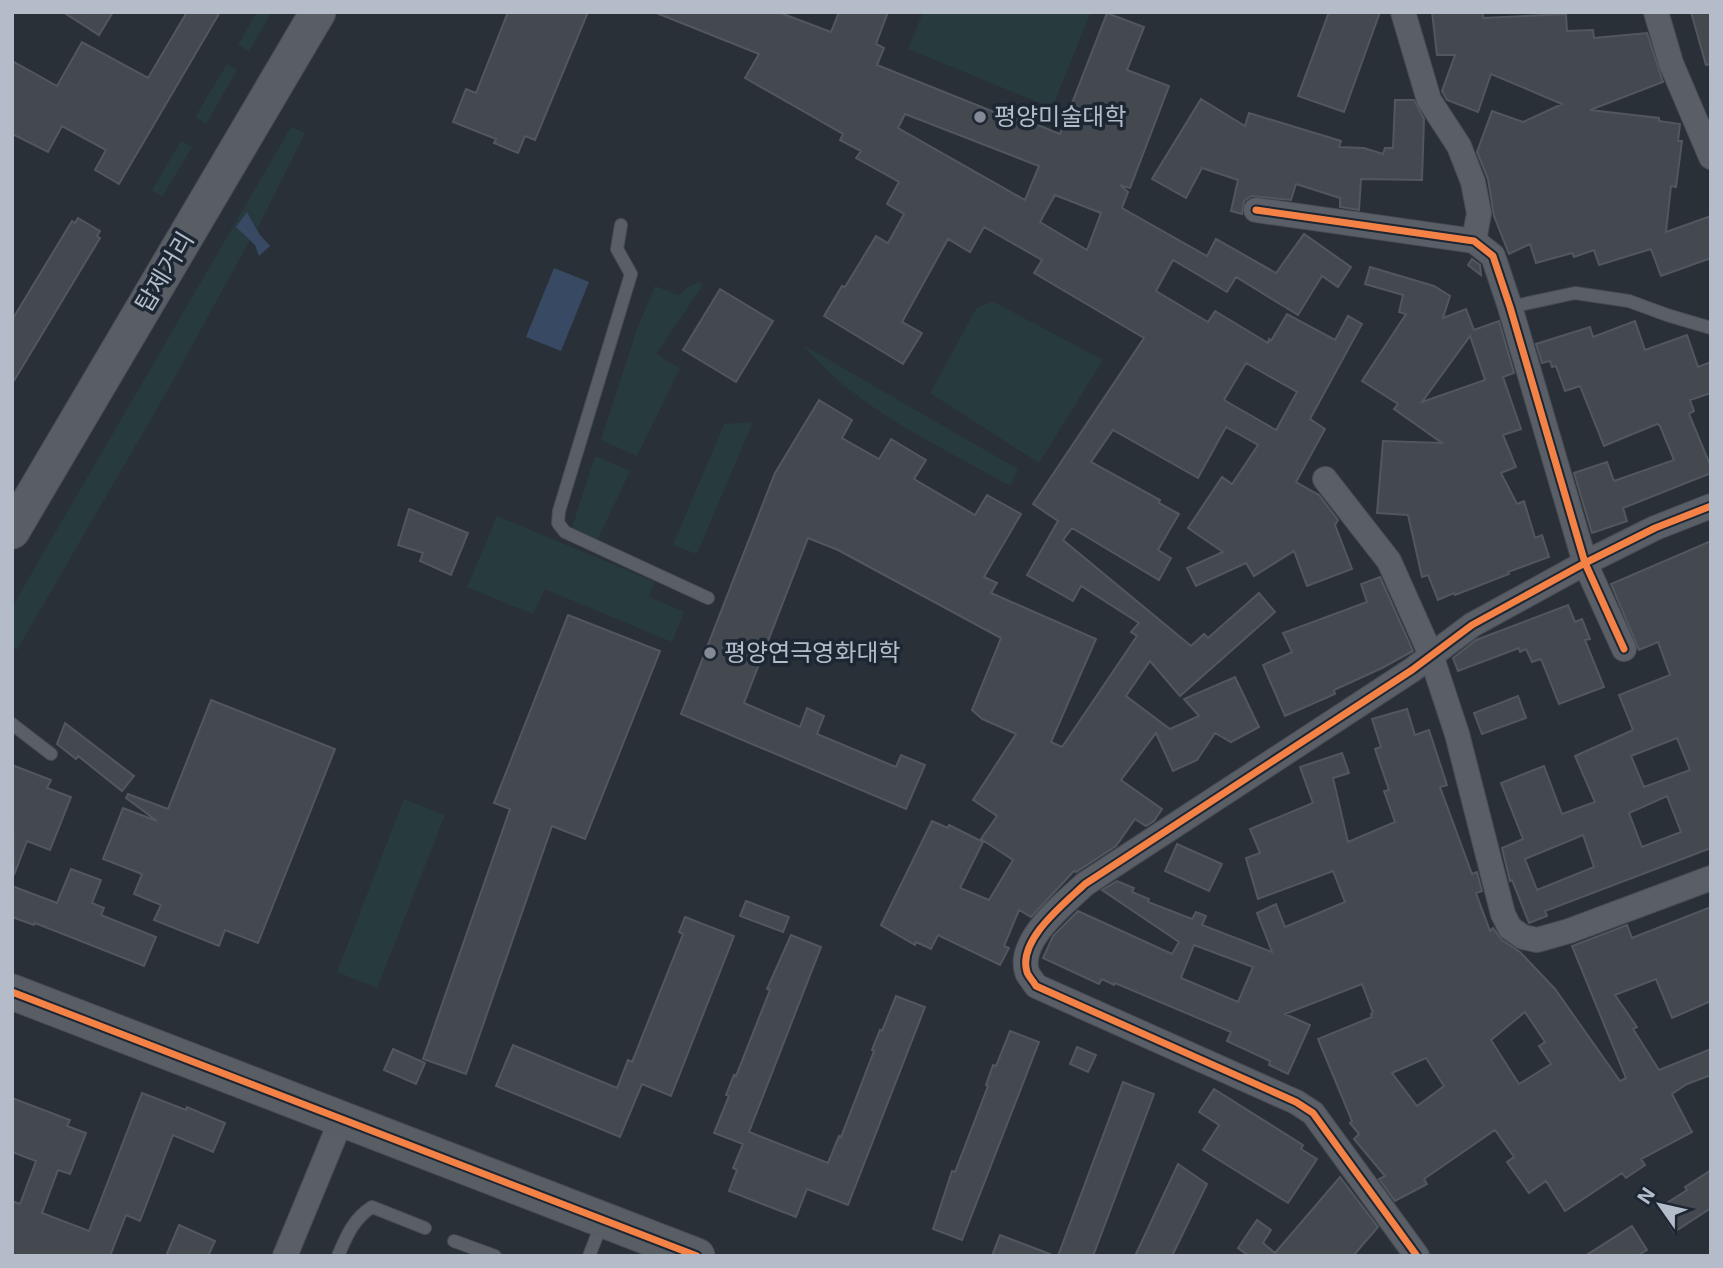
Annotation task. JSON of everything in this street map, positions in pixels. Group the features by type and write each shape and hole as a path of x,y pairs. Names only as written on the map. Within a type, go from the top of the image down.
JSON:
{"street":[{"name":"탑제거리","path":"12,531 317,12"},
{"path":"1403,12 1429,100 1459,146 1473,182 1479,213 1474,241"},
{"path":"1656,12 1671,63 1711,157"},
{"path":"1256,210 1474,241 1493,256 1584,563 1624,649"},
{"path":"1325,479 1388,561 1431,655 1457,734 1503,914 1510,928 1523,937 1537,940 1569,931 1711,878"},
{"path":"1417,1256 1313,1113 1296,1102 1036,986 1027,972 1027,953 1044,922 1085,884 1431,655 1472,625 1655,527 1711,506"},
{"path":"12,992 697,1256"},
{"path":"285,1256 342,1118"}],"lane":[{"path":"621,225 617,249 631,274 559,511 558,523 565,532 708,598"},
{"path":"1510,307 1575,293 1629,301 1711,328"},
{"path":"12,724 51,754"},
{"path":"338,1256 348,1232 362,1213 372,1208 425,1228"},
{"path":"589,1256 603,1220"},
{"path":"454,1241 495,1256"}],"green space":[{"path":"257,12 272,12 249,51 238,45"},
{"path":"923,12 1091,12 1052,108 908,49"},
{"path":"227,64 237,70 206,124 195,117"},
{"path":"291,127 305,133 257,229 247,212 237,227 250,240 166,393 17,650 12,647 12,607"},
{"path":"181,141 192,147 162,197 152,190"},
{"path":"702,282 701,288 656,354 680,368 637,456 601,440 637,329 655,286 678,295 691,285"},
{"path":"992,301 1103,360 1039,463 930,393 976,309"},
{"path":"803,345 1018,469 1010,486 873,407 824,368"},
{"path":"753,422 697,554 673,545 724,424"},
{"path":"595,456 630,471 598,539 572,528"},
{"path":"497,516 655,582 649,597 684,612 672,642 545,589 533,614 467,587"},
{"path":"404,799 445,815 377,988 337,972"}],"water":[{"path":"247,212 260,235 270,246 259,256 255,245 236,227"},
{"path":"554,268 589,282 561,351 526,337"}],"building":[{"path":"63,12 113,12 99,35"},
{"path":"187,12 220,12 119,184 95,170 106,150 62,126 48,152 12,134 12,61 57,86 82,42 148,78"},
{"path":"508,12 588,12 535,140 525,136 518,153 494,143 496,139 453,122 466,89 476,93"},
{"path":"654,12 778,12 831,32 839,12 888,12 876,44 884,48 877,65 999,114 1001,110 1060,134 1107,13 1144,27 1127,70 1169,86 1130,188 1120,185 1128,192 1122,208 1207,256 1216,239 1276,273 1304,234 1351,267 1338,287 1322,276 1298,315 1236,277 1227,292 1173,260 1156,291 1208,322 1215,311 1268,343 1287,314 1335,340 1348,316 1362,324 1310,419 1325,429 1296,482 1319,495 1338,520 1335,525 1352,569 1307,586 1294,551 1254,576 1246,563 1196,586 1187,568 1223,552 1188,528 1222,477 1232,484 1258,445 1226,427 1198,478 1113,430 1091,462 1160,500 1159,503 1179,514 1158,550 1171,558 1159,580 1072,528 1063,540 1191,646 1204,634 1208,638 1259,593 1275,612 1180,696 1150,661 1126,696 1170,729 1199,716 1184,699 1235,677 1259,727 1231,742 1215,733 1197,760 1173,771 1156,733 1121,780 1162,809 1154,821 1146,826 1135,819 1116,846 1074,871 1031,917 1019,910 1004,946 1009,948 1000,965 938,935 931,949 916,942 915,945 881,925 932,821 948,828 949,825 983,842 960,888 989,900 1013,860 981,839 997,816 973,800 1016,734 982,719 972,710 1001,638 838,550 808,538 744,703 800,727 807,708 824,716 817,734 896,767 901,755 925,765 906,809 681,714 775,473 819,400 852,420 842,438 879,459 891,439 926,460 914,479 975,515 987,495 1021,514 984,577 997,583 991,593 1096,639 1051,742 1062,747 1137,636 1131,632 1139,623 1081,586 1073,601 1027,575 1058,521 1033,504 1144,338 1034,273 1042,260 984,227 970,252 948,239 902,322 922,333 903,364 824,316 876,236 888,243 904,214 887,204 899,182 856,158 861,151 840,140 843,134 745,78 759,54","holes":["905,114 1039,166 1025,200 898,128","1055,195 1101,213 1087,250 1040,222","1246,363 1297,392 1276,430 1224,400"]},
{"path":"1329,12 1380,12 1344,112 1298,96"},
{"path":"1432,12 1483,12 1483,18 1566,14 1567,31 1593,30 1594,38 1647,33 1663,82 1590,110 1659,118 1659,121 1680,124 1678,141 1682,141 1676,187 1671,186 1666,232 1711,216 1711,258 1661,276 1651,249 1599,265 1594,250 1574,257 1572,253 1536,263 1530,244 1509,254 1494,216 1488,179 1477,152 1492,111 1523,122 1562,104 1491,74 1478,112 1447,100 1442,91 1455,55 1437,55"},
{"path":"1691,12 1711,12 1711,64 1706,65"},
{"path":"1201,99 1245,126 1249,113 1341,141 1339,147 1364,148 1383,154 1385,148 1393,148 1395,100 1414,100 1424,119 1422,180 1361,179 1359,210 1340,207 1340,198 1296,184 1291,200 1251,196 1244,201 1242,214 1231,211 1238,180 1202,168 1186,198 1152,179"},
{"path":"78,218 100,231 97,236 100,238 12,384 12,320 72,221 75,223"},
{"path":"1472,259 1480,265 1481,275 1468,265"},
{"path":"1370,267 1434,286 1450,296 1443,318 1466,309 1474,330 1499,321 1514,373 1503,377 1521,429 1503,435 1516,467 1501,473 1517,504 1524,501 1535,538 1542,535 1549,557 1438,600 1428,575 1422,577 1408,515 1377,513 1383,441 1442,443 1394,409 1398,404 1362,381 1406,314 1399,312 1403,295 1365,284","holes":["1470,336 1485,380 1422,402"]},
{"path":"720,289 773,321 736,382 683,350"},
{"path":"1635,321 1645,350 1687,335 1698,367 1711,362 1711,393 1690,400 1694,411 1689,414 1711,473 1623,508 1627,521 1592,533 1574,473 1607,462 1614,481 1674,460 1657,424 1604,446 1580,386 1565,391 1556,366 1552,367 1550,361 1542,363 1536,344 1590,327 1593,337"},
{"path":"409,509 468,533 451,575 420,561 423,553 398,545"},
{"path":"1711,541 1711,848 1545,911 1547,916 1529,923 1512,880 1510,881 1502,848 1523,839 1501,783 1544,766 1562,814 1595,802 1575,756 1633,730 1619,695 1670,675 1658,642 1639,650 1611,584","holes":["1677,738 1690,770 1644,787 1631,756","1667,796 1681,832 1642,847 1629,813","1583,835 1594,867 1537,890 1525,859"]},
{"path":"1380,577 1413,651 1334,690 1335,694 1285,716 1263,665 1292,652 1283,633 1367,602 1361,584"},
{"path":"1568,605 1575,622 1582,619 1590,639 1585,640 1604,687 1559,704 1541,659 1532,662 1526,649 1520,652 1519,648 1458,671 1453,658 1476,640"},
{"path":"568,615 660,651 585,839 552,826 466,1074 423,1059 510,809 494,803"},
{"path":"1518,696 1526,718 1482,734 1474,713"},
{"path":"211,700 335,749 258,943 225,930 219,946 154,920 161,905 134,894 142,874 103,859 123,808 157,821 126,798 128,794 168,809"},
{"path":"1407,709 1415,735 1429,730 1447,785 1440,787 1472,874 1477,872 1482,891 1476,893 1490,931 1493,928 1502,940 1520,952 1555,989 1620,1081 1626,1078 1572,946 1627,925 1632,938 1711,907 1711,1001 1672,1018 1656,979 1615,995 1637,1027 1633,1029 1659,1070 1711,1049 1711,1075 1687,1084 1672,1094 1692,1132 1641,1159 1645,1165 1626,1178 1622,1173 1565,1211 1546,1181 1529,1193 1507,1162 1514,1157 1495,1130 1424,1179 1427,1184 1395,1201 1379,1179 1385,1176 1354,1139 1359,1134 1350,1123 1352,1121 1318,1039 1372,1017 1373,1013 1362,984 1285,1014 1310,1025 1288,1074 1269,1065 1270,1061 1227,1041 1231,1032 1115,983 1114,985 1102,979 1099,984 1043,958 1053,936 1078,911 1172,954 1179,942 1102,890 1117,881 1134,888 1132,892 1149,899 1148,902 1192,919 1196,912 1206,916 1202,925 1272,952 1257,913 1276,904 1285,927 1345,902 1333,871 1258,899 1246,858 1260,853 1250,829 1313,803 1300,767 1342,753 1349,773 1333,778 1348,842 1395,822 1384,791 1389,790 1375,749 1381,747 1372,719","holes":["1194,945 1253,967 1238,1002 1181,978","1525,1012 1545,1042 1539,1046 1551,1064 1519,1084 1491,1040","1426,1058 1444,1086 1417,1106 1392,1073"]},
{"path":"65,723 134,776 122,791 78,756 76,759 57,744"},
{"path":"12,765 51,780 47,788 71,797 50,850 27,841 14,875"},
{"path":"1177,844 1222,864 1209,891 1165,871"},
{"path":"71,869 101,880 92,903 104,908 101,915 156,937 144,966 35,923 34,925 12,917 12,886 57,903"},
{"path":"746,901 789,917 783,932 740,916"},
{"path":"685,917 734,936 671,1096 642,1084 620,1137 496,1086 513,1045 617,1088 628,1060 632,1062 683,934 679,932"},
{"path":"791,935 821,947 749,1132 828,1163 839,1136 841,1137 874,1051 872,1050 896,996 925,1007 848,1205 807,1189 796,1217 729,1191 737,1170 733,1168 743,1144 714,1133 729,1096 726,1095 770,990 767,989"},
{"path":"1010,1031 1039,1042 962,1240 933,1229 952,1171 955,1172 988,1086 986,1085 993,1065 996,1066"},
{"path":"1077,1047 1096,1055 1088,1072 1070,1064"},
{"path":"393,1049 425,1063 416,1084 384,1070"},
{"path":"1123,1082 1154,1094 1093,1256 1058,1256"},
{"path":"1214,1089 1303,1145 1301,1149 1317,1159 1288,1203 1203,1150 1219,1125 1199,1112"},
{"path":"142,1093 186,1110 187,1107 225,1123 213,1152 173,1135 140,1221 126,1215 110,1256 12,1256 12,1201 20,1204 36,1161 12,1152 12,1098 70,1120 67,1126 86,1133 70,1174 58,1170 42,1213 89,1231"},
{"path":"1178,1164 1207,1184 1172,1256 1135,1256"},
{"path":"1711,1170 1711,1208 1674,1232 1659,1208"},
{"path":"1340,1177 1378,1227 1353,1256 1249,1256 1238,1248 1257,1220 1271,1230 1263,1243 1275,1253"},
{"path":"179,1225 215,1241 208,1256 166,1256"},
{"path":"1632,1226 1647,1250 1637,1256 1585,1256"},
{"path":"1000,1235 1050,1254 1050,1256 992,1256"}],"cycle path":[{"path":"1256,210 1474,241 1493,256 1585,563 1624,649"},
{"path":"1417,1256 1313,1113 1296,1102 1036,986 1027,972 1029,947 1045,923 1085,884 1412,670 1472,625 1655,528 1711,506"},
{"path":"12,992 697,1256"}],"place":[{"name":"평양미술대학","path":"980,117"},
{"name":"평양연극영화대학","path":"710,653"}]}
